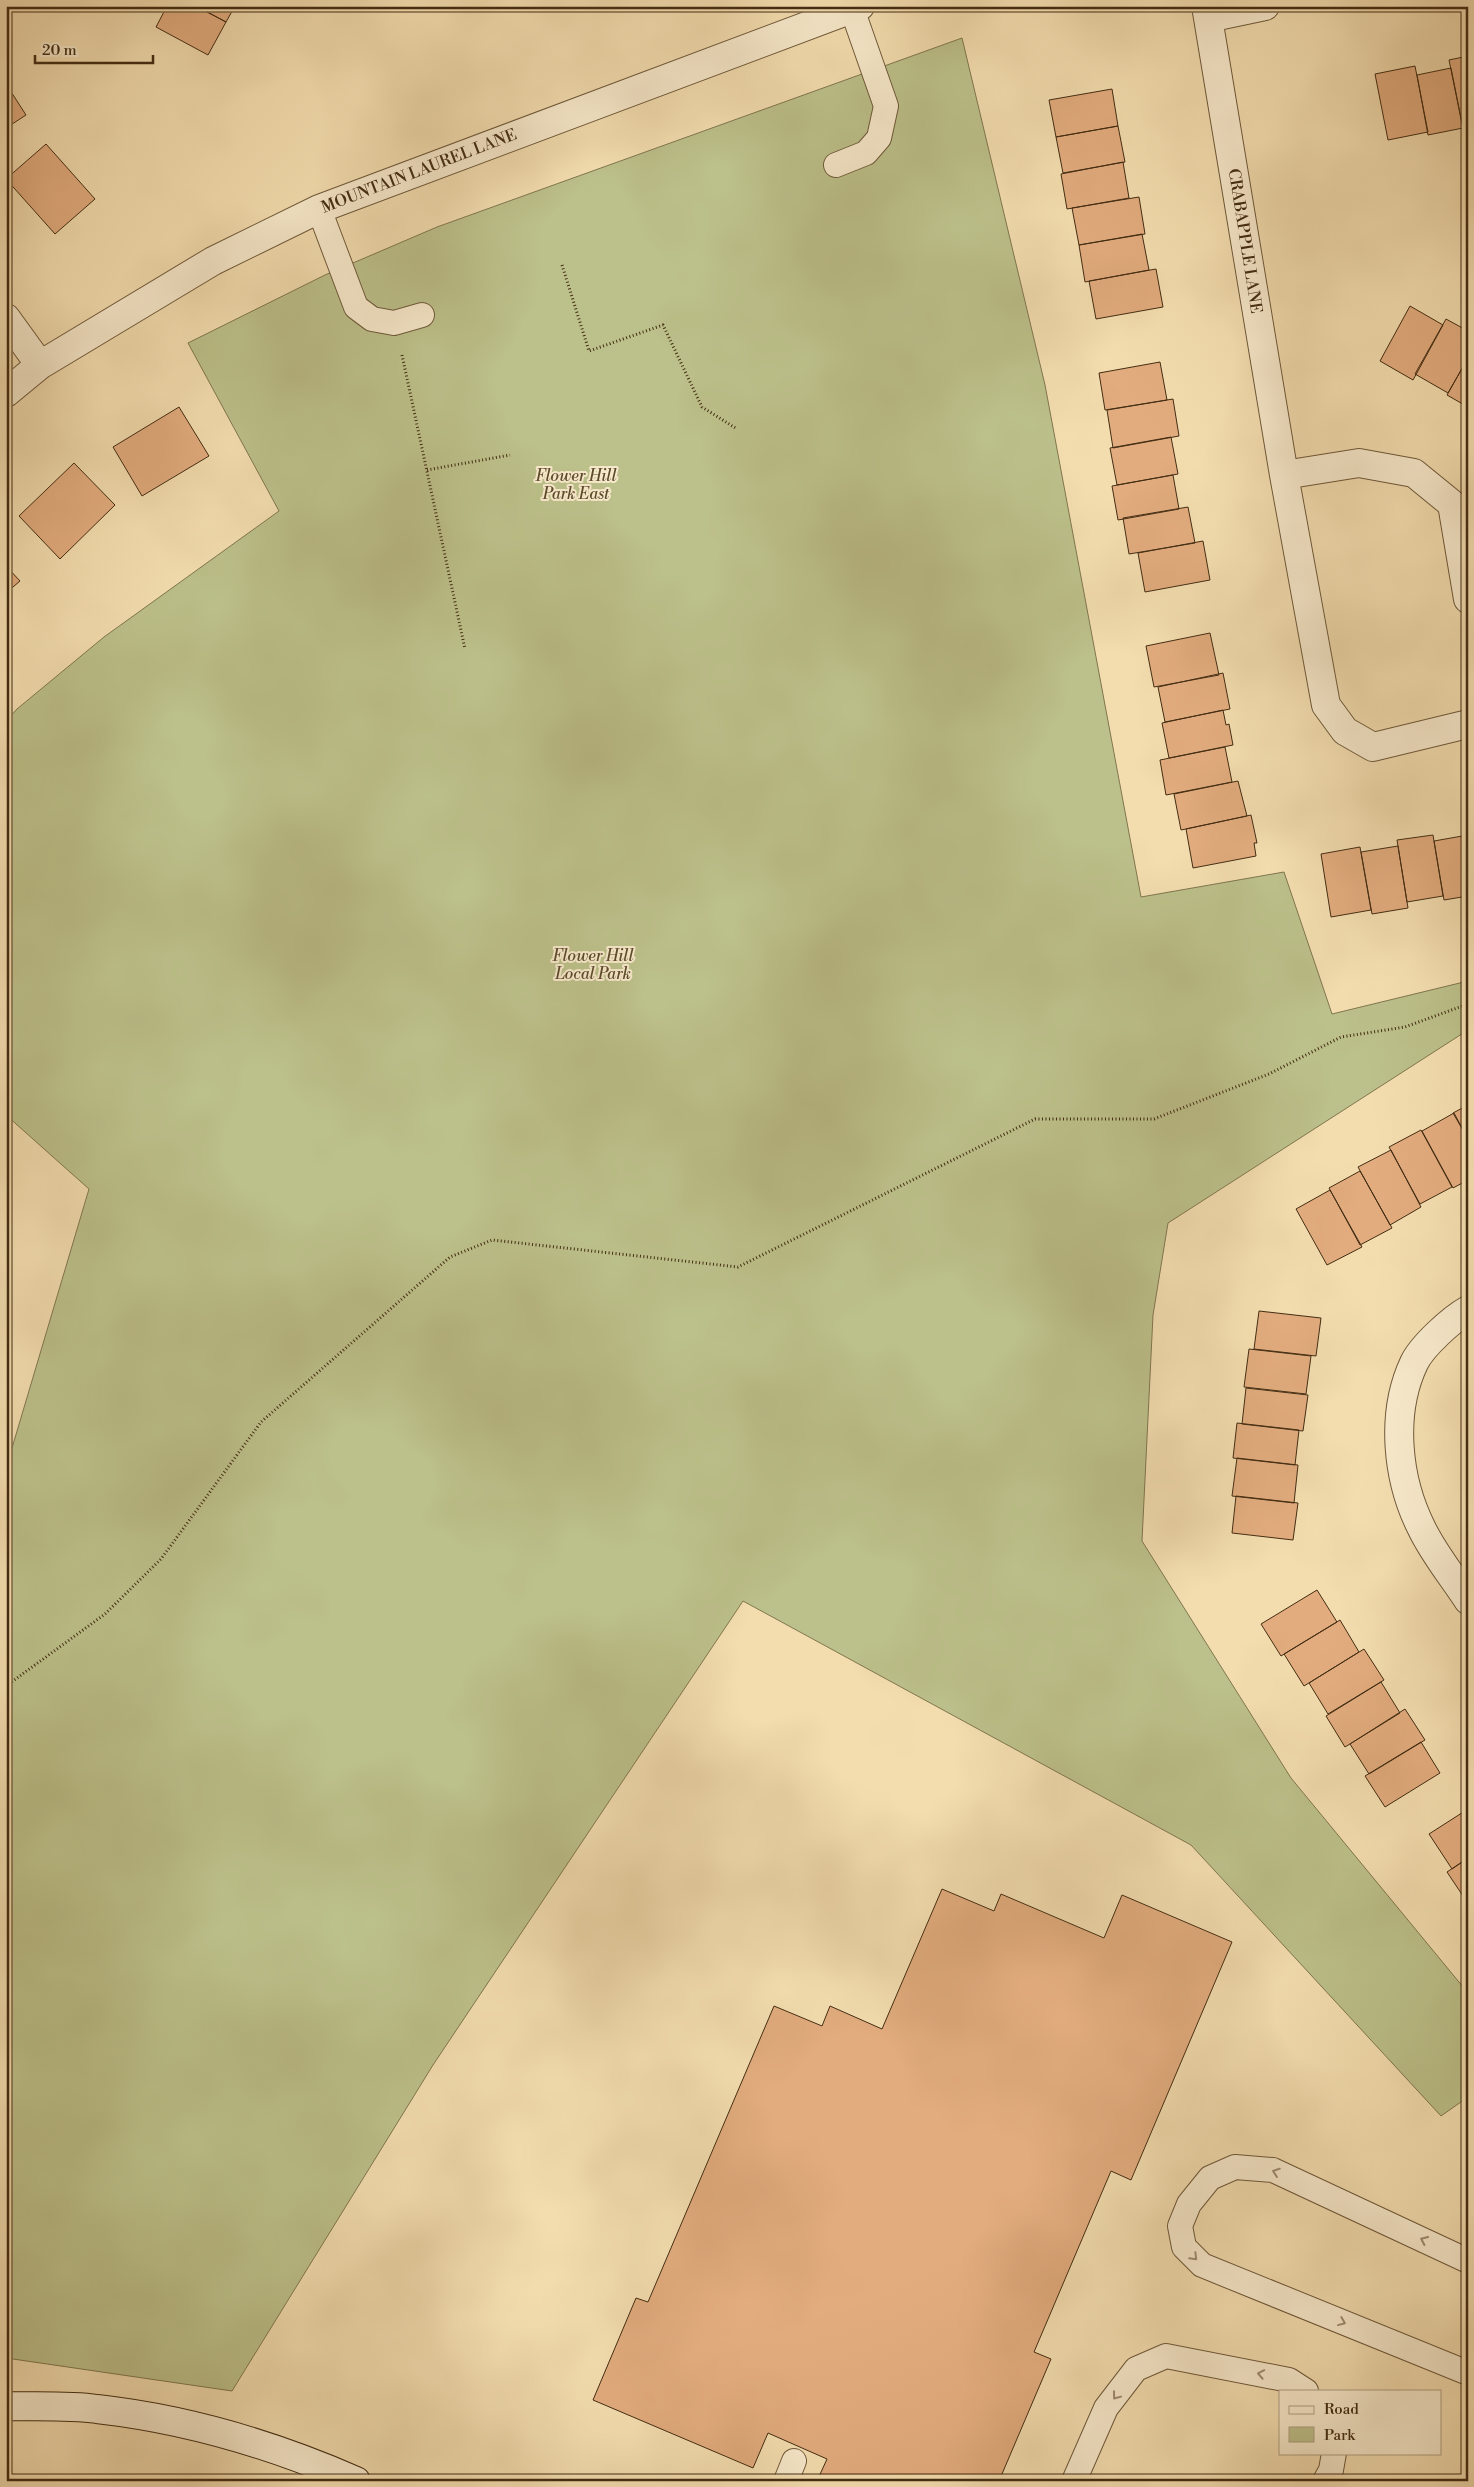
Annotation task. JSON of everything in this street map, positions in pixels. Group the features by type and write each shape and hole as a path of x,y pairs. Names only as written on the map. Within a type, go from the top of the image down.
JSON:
{"street":[{"path":"1207,12 1265,6"},
{"name":"MOUNTAIN LAUREL LANE","path":"6,393 40,365 213,261 319,209 856,8"},
{"name":"CRABAPPLE LANE","path":"1207,12 1284,475 1326,705 1345,730 1373,747 1468,724"},
{"path":"6,318 40,365"},
{"path":"1284,475 1358,463 1414,473 1452,504 1468,599"},
{"path":"1468,1310 1451,1320 1414,1362 1400,1406 1400,1451 1405,1488 1422,1530 1468,1600"},
{"path":"6,2406 97,2409 210,2429 318,2464 356,2481"}],"lane":[{"path":"836,165 866,153 879,138 886,106 856,8"},
{"path":"319,209 356,307 372,319 394,323 422,315"},
{"path":"1468,2261 1273,2170 1234,2167 1210,2178 1189,2204 1180,2226 1184,2247 1202,2265 1468,2373"},
{"path":"1074,2481 1106,2408 1136,2369 1166,2356 1289,2380 1304,2390"},
{"path":"1324,2481 1331,2470 1334,2454"}],"path":[{"path":"562,265 589,351 663,326 702,407 737,429"},
{"path":"394,323 465,649"},
{"path":"427,470 510,455"},
{"path":"6,1686 112,1607 161,1559 261,1422 450,1256 492,1240 738,1267 1035,1119 1154,1119 1269,1074 1341,1037 1405,1027 1468,1004"}],"green space":[{"name":"Flower Hill Local Park","path":"962,38 1045,385 1141,897 1284,872 1332,1014 1468,981 1468,1030 1168,1223 1153,1315 1142,1541 1291,1778 1468,1993 1468,2097 1441,2116 1191,1845 743,1601 433,2065 232,2391 6,2358 6,1455 12,1448 89,1189 6,1115 6,721 17,709 104,637 279,511 188,343 325,275 437,227"}],"building":[{"path":"167,6 196,6 226,22 208,55 156,27"},
{"path":"196,6 235,6 226,22"},
{"path":"1468,56 1468,123 1462,124 1449,60"},
{"path":"1415,66 1428,132 1388,140 1375,74"},
{"path":"1451,68 1463,128 1428,135 1417,75"},
{"path":"6,84 26,115 6,128"},
{"path":"1112,89 1118,126 1056,137 1049,100"},
{"path":"1118,126 1125,162 1063,173 1056,137"},
{"path":"46,144 95,199 55,234 6,179"},
{"path":"1123,162 1129,198 1067,209 1061,174"},
{"path":"1139,197 1145,234 1079,245 1072,208"},
{"path":"1142,234 1149,270 1085,282 1079,245"},
{"path":"1156,269 1163,307 1096,319 1089,281"},
{"path":"1410,306 1443,325 1413,380 1380,361"},
{"path":"1446,319 1468,331 1468,358 1448,393 1415,374"},
{"path":"1468,358 1468,407 1447,395"},
{"path":"1160,362 1167,400 1105,410 1099,373"},
{"path":"1173,399 1179,436 1113,448 1107,410"},
{"path":"179,407 209,456 142,496 113,447"},
{"path":"1171,437 1178,474 1117,485 1110,448"},
{"path":"74,463 115,505 60,559 19,516"},
{"path":"1173,475 1179,509 1118,520 1112,486"},
{"path":"1188,507 1195,543 1129,554 1123,518"},
{"path":"1203,541 1210,580 1145,592 1138,553"},
{"path":"6,566 20,581 6,593"},
{"path":"1210,633 1219,675 1154,687 1146,646"},
{"path":"1223,673 1230,709 1165,722 1158,687"},
{"path":"1223,710 1226,725 1229,724 1233,745 1169,758 1162,723"},
{"path":"1225,747 1232,782 1166,795 1160,760"},
{"path":"1238,781 1247,816 1181,830 1174,794"},
{"path":"1251,815 1257,843 1254,843 1256,856 1193,868 1186,829"},
{"path":"1433,835 1443,896 1407,902 1397,840"},
{"path":"1468,835 1468,896 1444,900 1434,841"},
{"path":"1398,846 1408,908 1372,914 1361,852"},
{"path":"1360,847 1371,910 1331,917 1321,854"},
{"path":"1468,1105 1468,1139 1453,1113"},
{"path":"1454,1113 1468,1139 1468,1180 1453,1188 1422,1131"},
{"path":"1421,1130 1452,1187 1420,1204 1389,1147"},
{"path":"1391,1150 1421,1207 1390,1225 1358,1167"},
{"path":"1360,1171 1392,1228 1360,1245 1329,1188"},
{"path":"1330,1190 1362,1247 1327,1265 1296,1209"},
{"path":"1259,1311 1321,1318 1316,1356 1254,1349"},
{"path":"1249,1349 1311,1356 1306,1394 1244,1387"},
{"path":"1246,1388 1308,1395 1303,1431 1242,1424"},
{"path":"1237,1423 1299,1430 1295,1465 1233,1458"},
{"path":"1237,1458 1298,1465 1294,1503 1232,1496"},
{"path":"1236,1496 1298,1503 1293,1540 1232,1533"},
{"path":"1317,1590 1337,1622 1281,1656 1261,1624"},
{"path":"1340,1620 1359,1652 1304,1686 1284,1654"},
{"path":"1364,1649 1384,1680 1328,1714 1309,1683"},
{"path":"1381,1682 1400,1713 1345,1747 1326,1716"},
{"path":"1405,1709 1425,1740 1369,1774 1350,1744"},
{"path":"1421,1742 1440,1773 1385,1807 1365,1776"},
{"path":"1468,1809 1468,1858 1452,1869 1429,1834"},
{"path":"1468,1858 1468,1901 1467,1902 1447,1872"},
{"path":"942,1889 994,1911 1001,1894 1104,1938 1122,1895 1232,1942 1131,2180 1111,2171 1034,2352 1051,2359 999,2481 817,2481 827,2459 768,2433 753,2468 593,2400 636,2298 648,2302 774,2006 822,2026 830,2006 882,2029"}],"park label":[{"name":"Flower Hill Park East","path":"576,485"}]}
